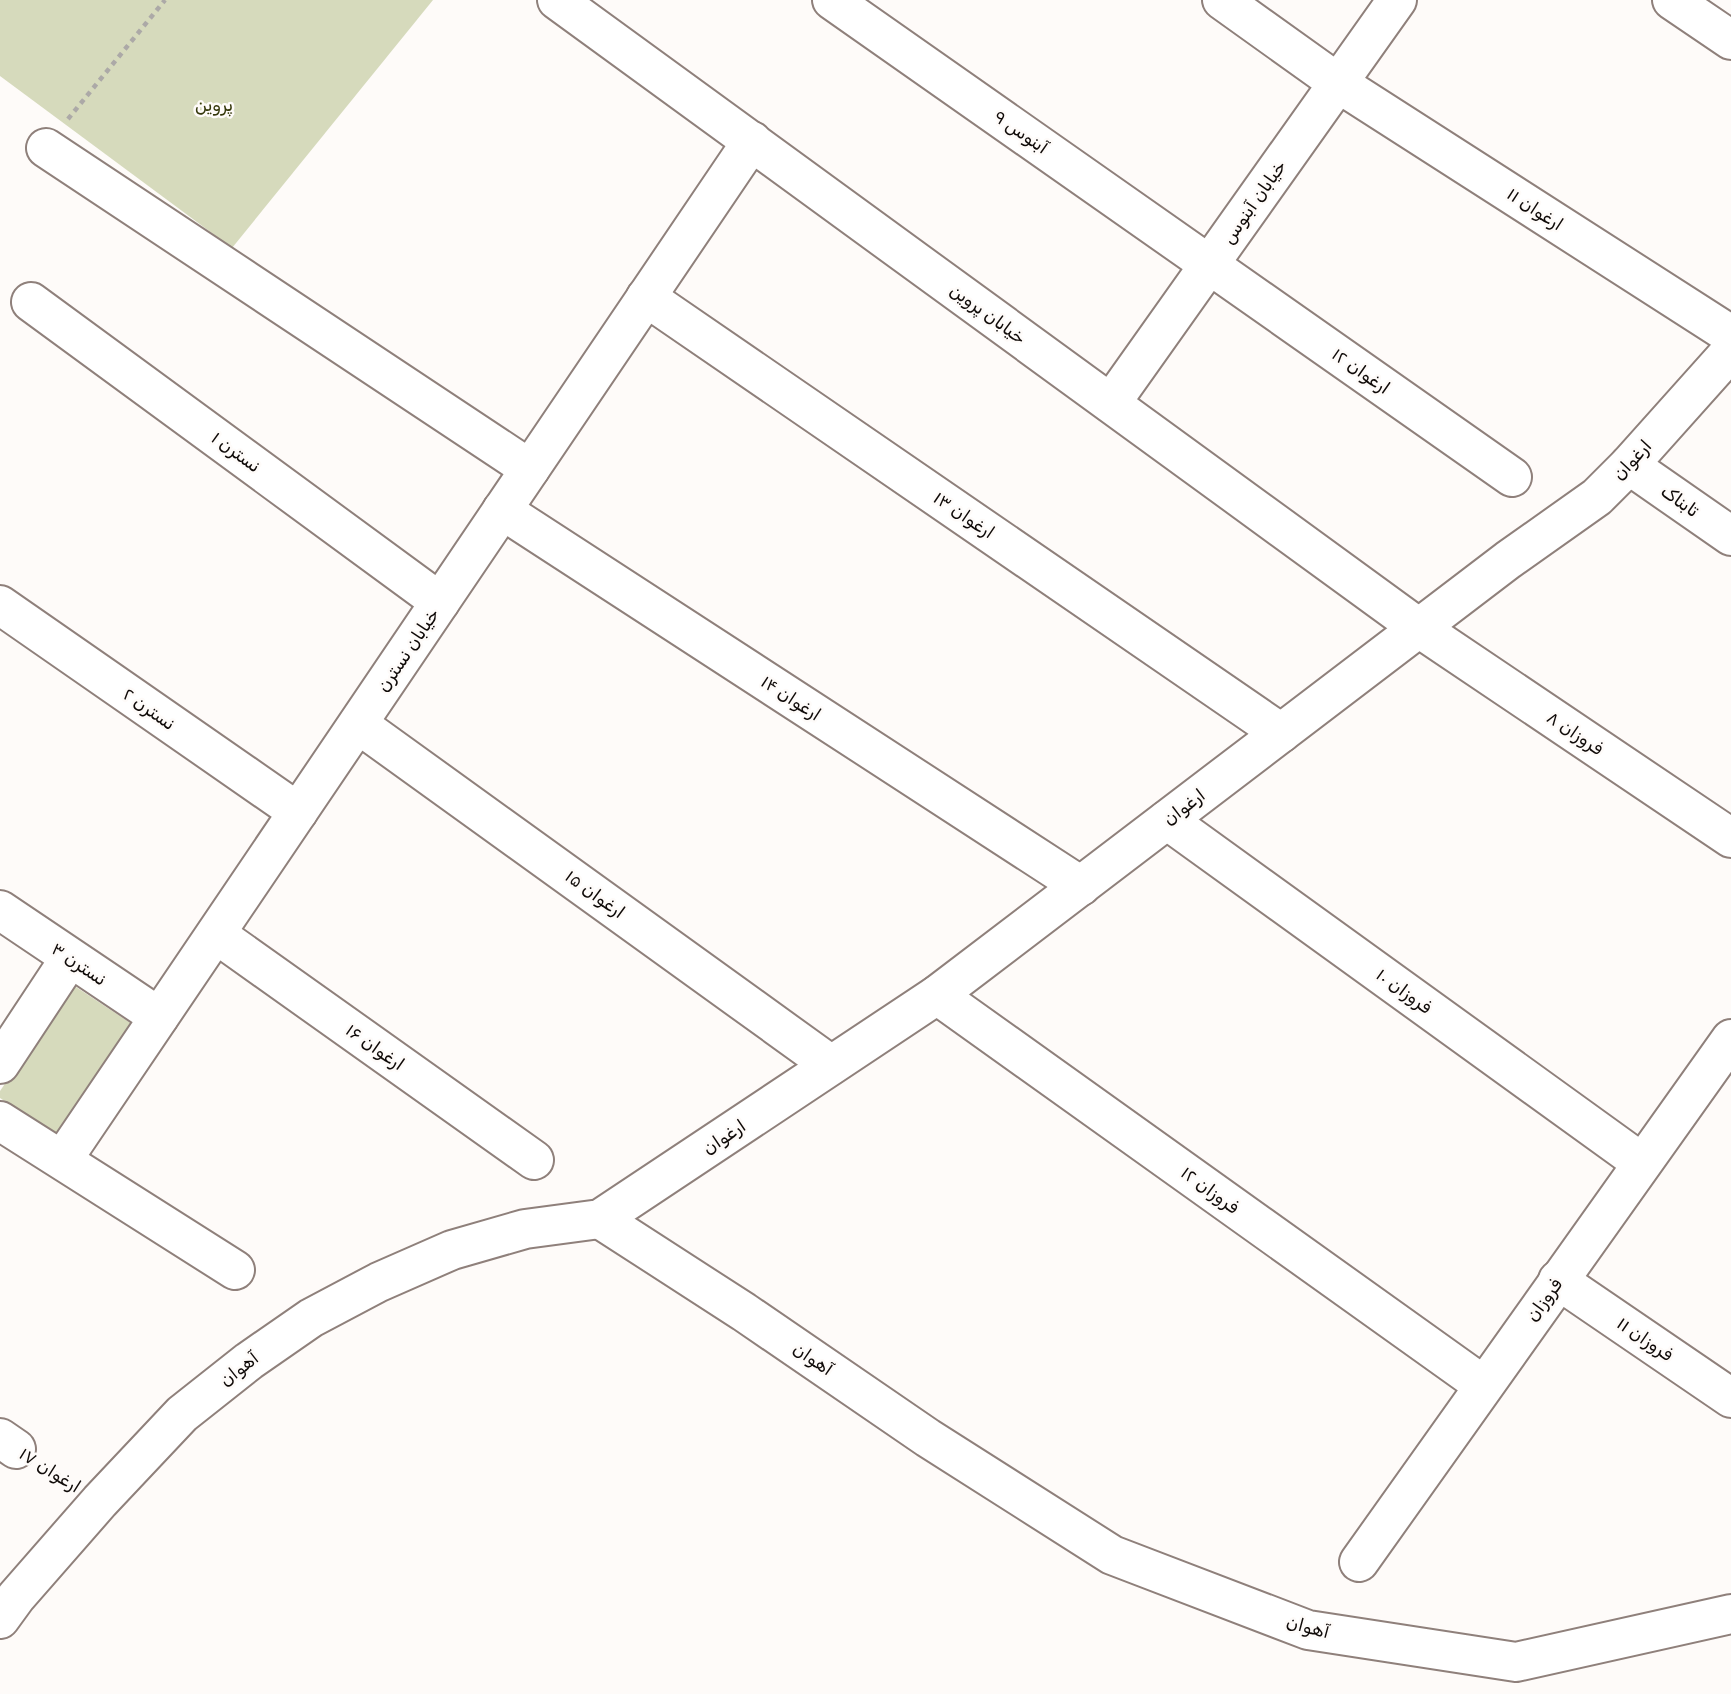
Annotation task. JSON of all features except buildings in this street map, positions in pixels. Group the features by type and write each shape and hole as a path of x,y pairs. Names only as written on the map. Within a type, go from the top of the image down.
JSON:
{"street":[{"name":"خیابان پروین","path":"558,0 1419,628"},
{"name":"آبنوس ۹","path":"832,0 1209,264"},
{"name":"ارغوان ۱۱","path":"1222,0 1338,83 1731,335"},
{"name":"خیابان آبنوس","path":"1111,403 1397,0"},
{"path":"1671,0 1731,40"},
{"path":"55,136 530,469"},
{"name":"خیابان نسترن","path":"63,1159 752,141"},
{"name":"ارغوان ۱۲","path":"1209,264 1512,477"},
{"name":"ارغوان ۱۳","path":"646,297 1281,733"},
{"name":"نسترن ۱","path":"31,302 440,602"},
{"name":"ارغوان","path":"600,1219 937,995 1508,560 1597,497 1731,351"},
{"name":"تابناک","path":"1629,465 1731,537"},
{"name":"ارغوان ۱۴","path":"502,510 1081,886"},
{"name":"نسترن ۲","path":"0,605 298,812"},
{"name":"فروزان ۸","path":"1419,628 1731,838"},
{"name":"ارغوان ۱۵","path":"358,724 831,1065"},
{"name":"فروزان ۱۰","path":"1167,820 1642,1163"},
{"name":"نسترن ۳","path":"0,910 159,1017"},
{"name":"ارغوان ۱۶","path":"216,934 534,1160"},
{"path":"0,1064 70,958"},
{"name":"فروزان ۱۲","path":"937,995 1483,1385"},
{"name":"فروزان","path":"1359,1562 1558,1280 1728,1048"},
{"path":"0,1121 235,1270"},
{"name":"آهوان","path":"0,1619 100,1501 182,1414 249,1361 311,1318 379,1282 452,1250 525,1229 600,1219 744,1312 928,1438 1112,1555 1308,1630 1516,1662 1731,1614"},
{"name":"فروزان ۱۱","path":"1558,1280 1731,1398"}],"path":[{"path":"55,136 165,0"},
{"name":"ارغوان ۱۷","path":"8,1443 100,1501"}],"green space":[{"name":"پروین","path":"0,0 433,0 232,248 0,76"},
{"path":"73,985 135,1026 60,1138 0,1098 0,1091"}]}
